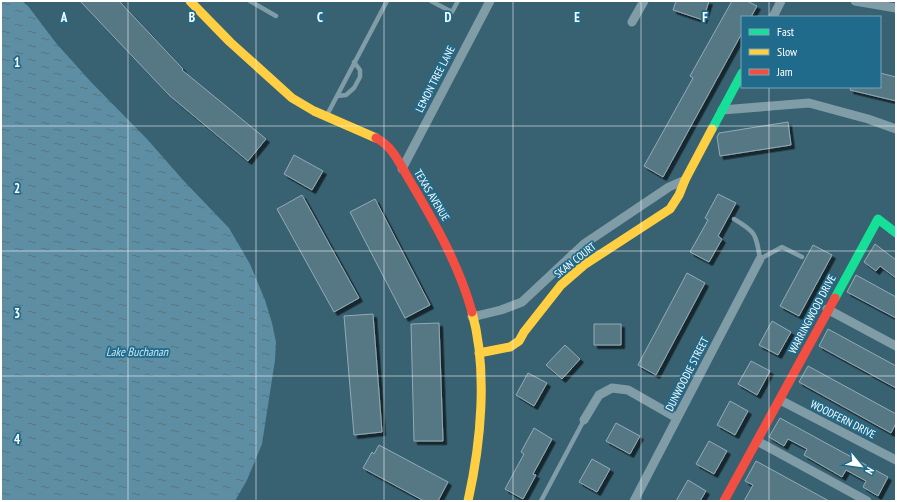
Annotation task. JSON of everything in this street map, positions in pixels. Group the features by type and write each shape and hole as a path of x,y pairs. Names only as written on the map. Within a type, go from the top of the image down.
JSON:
{"street":[{"name":"TEXAS AVENUE","path":"190,1 230,42 292,98 314,111 380,140 392,151 443,238 467,294 479,353 481,418 475,467 468,501"},
{"name":"LEMON TREE LANE","path":"402,169 490,1"},
{"path":"632,22 644,1"},
{"path":"773,16 781,1"},
{"path":"854,1 896,8"},
{"name":"SKAN COURT","path":"479,353 510,347 519,341 524,332 561,285 584,265 670,209 679,195 684,180 741,76"},
{"path":"722,110 809,103 868,119 896,130"},
{"name":"SKAN COURT","path":"472,317 501,310 522,302 584,244 669,186 684,180"},
{"name":"WARRINGWOOD DRIVE","path":"724,501 780,400 827,309 878,219 896,233"},
{"name":"DUNWOODIE STREET","path":"634,501 760,259"},
{"path":"827,309 896,346"},
{"path":"584,420 599,395 612,388 628,390 677,418"},
{"name":"WOODFERN DRIVE","path":"780,400 896,460"},
{"path":"757,441 867,501"}],"lane":[{"path":"250,1 276,16"},
{"path":"326,116 387,1"},
{"path":"431,1 452,12 458,1"},
{"path":"337,96 346,95 354,88 360,77 360,70 354,62"},
{"path":"734,219 747,226 757,237 760,259 782,247 802,257"},
{"path":"541,501 584,420"}],"water":[{"name":"Lake Buchanan","path":"1,1 22,1 28,6 56,43 91,82 147,139 183,180 229,228 250,264 265,300 272,323 276,342 275,360 262,444 247,480 235,501 1,501"}],"building":[{"path":"80,1 119,1 183,69 182,70 266,139 248,161 170,96"},
{"path":"676,1 709,1 703,20 673,10"},
{"path":"732,1 747,1 757,6 752,16 741,16 741,35 663,177 644,166 693,78 690,76"},
{"path":"881,73 896,77 896,101 850,90 851,88 881,88"},
{"path":"788,122 791,145 720,156 717,137 719,133"},
{"path":"294,155 323,171 312,190 284,174"},
{"path":"718,194 736,203 718,236 722,239 709,262 690,252 708,220 705,218"},
{"path":"302,195 359,298 334,312 277,209"},
{"path":"375,199 430,305 405,318 350,212"},
{"path":"875,244 896,260 896,278 880,266 876,271 864,262"},
{"path":"813,245 832,255 799,316 780,306"},
{"path":"687,273 705,283 656,375 638,365"},
{"path":"856,275 896,297 896,318 847,292"},
{"path":"373,314 382,432 354,435 344,316"},
{"path":"772,321 791,332 778,355 759,345"},
{"path":"439,323 443,441 414,441 411,324"},
{"path":"594,324 621,324 621,345 594,345"},
{"path":"828,329 896,366 896,388 819,346"},
{"path":"565,345 580,359 562,379 546,365"},
{"path":"751,361 770,371 757,395 738,384"},
{"path":"808,366 896,414 896,423 891,433 799,382"},
{"path":"528,373 547,383 534,406 516,395"},
{"path":"730,401 748,411 735,435 717,425"},
{"path":"780,418 888,477 878,496 863,487 866,481 846,470 842,477 804,455 807,449 788,439 784,446 769,437"},
{"path":"616,423 640,436 630,454 606,441"},
{"path":"534,428 552,439 533,474 536,475 523,499 505,489 524,454 521,452"},
{"path":"709,441 727,451 714,474 696,464"},
{"path":"379,445 448,482 438,501 424,501 363,468 372,452 374,454"},
{"path":"592,459 610,469 597,492 579,482"},
{"path":"756,461 829,501 744,501 753,485 745,481"},
{"path":"688,480 706,491 700,501 676,501"}],"traffic: fast":[{"path":"712,129 741,75"},
{"path":"835,298 878,219 896,233"}],"traffic: slow":[{"path":"190,1 230,42 292,98 314,111 376,138"},
{"path":"479,353 510,347 519,341 524,332 561,285 584,265 670,209 679,195 685,180 712,129"},
{"path":"468,501 473,479 481,406 480,358 472,312"}],"traffic: jam":[{"path":"376,138 387,146 396,157 446,245 467,295 472,312"},
{"path":"724,501 835,298"}]}
